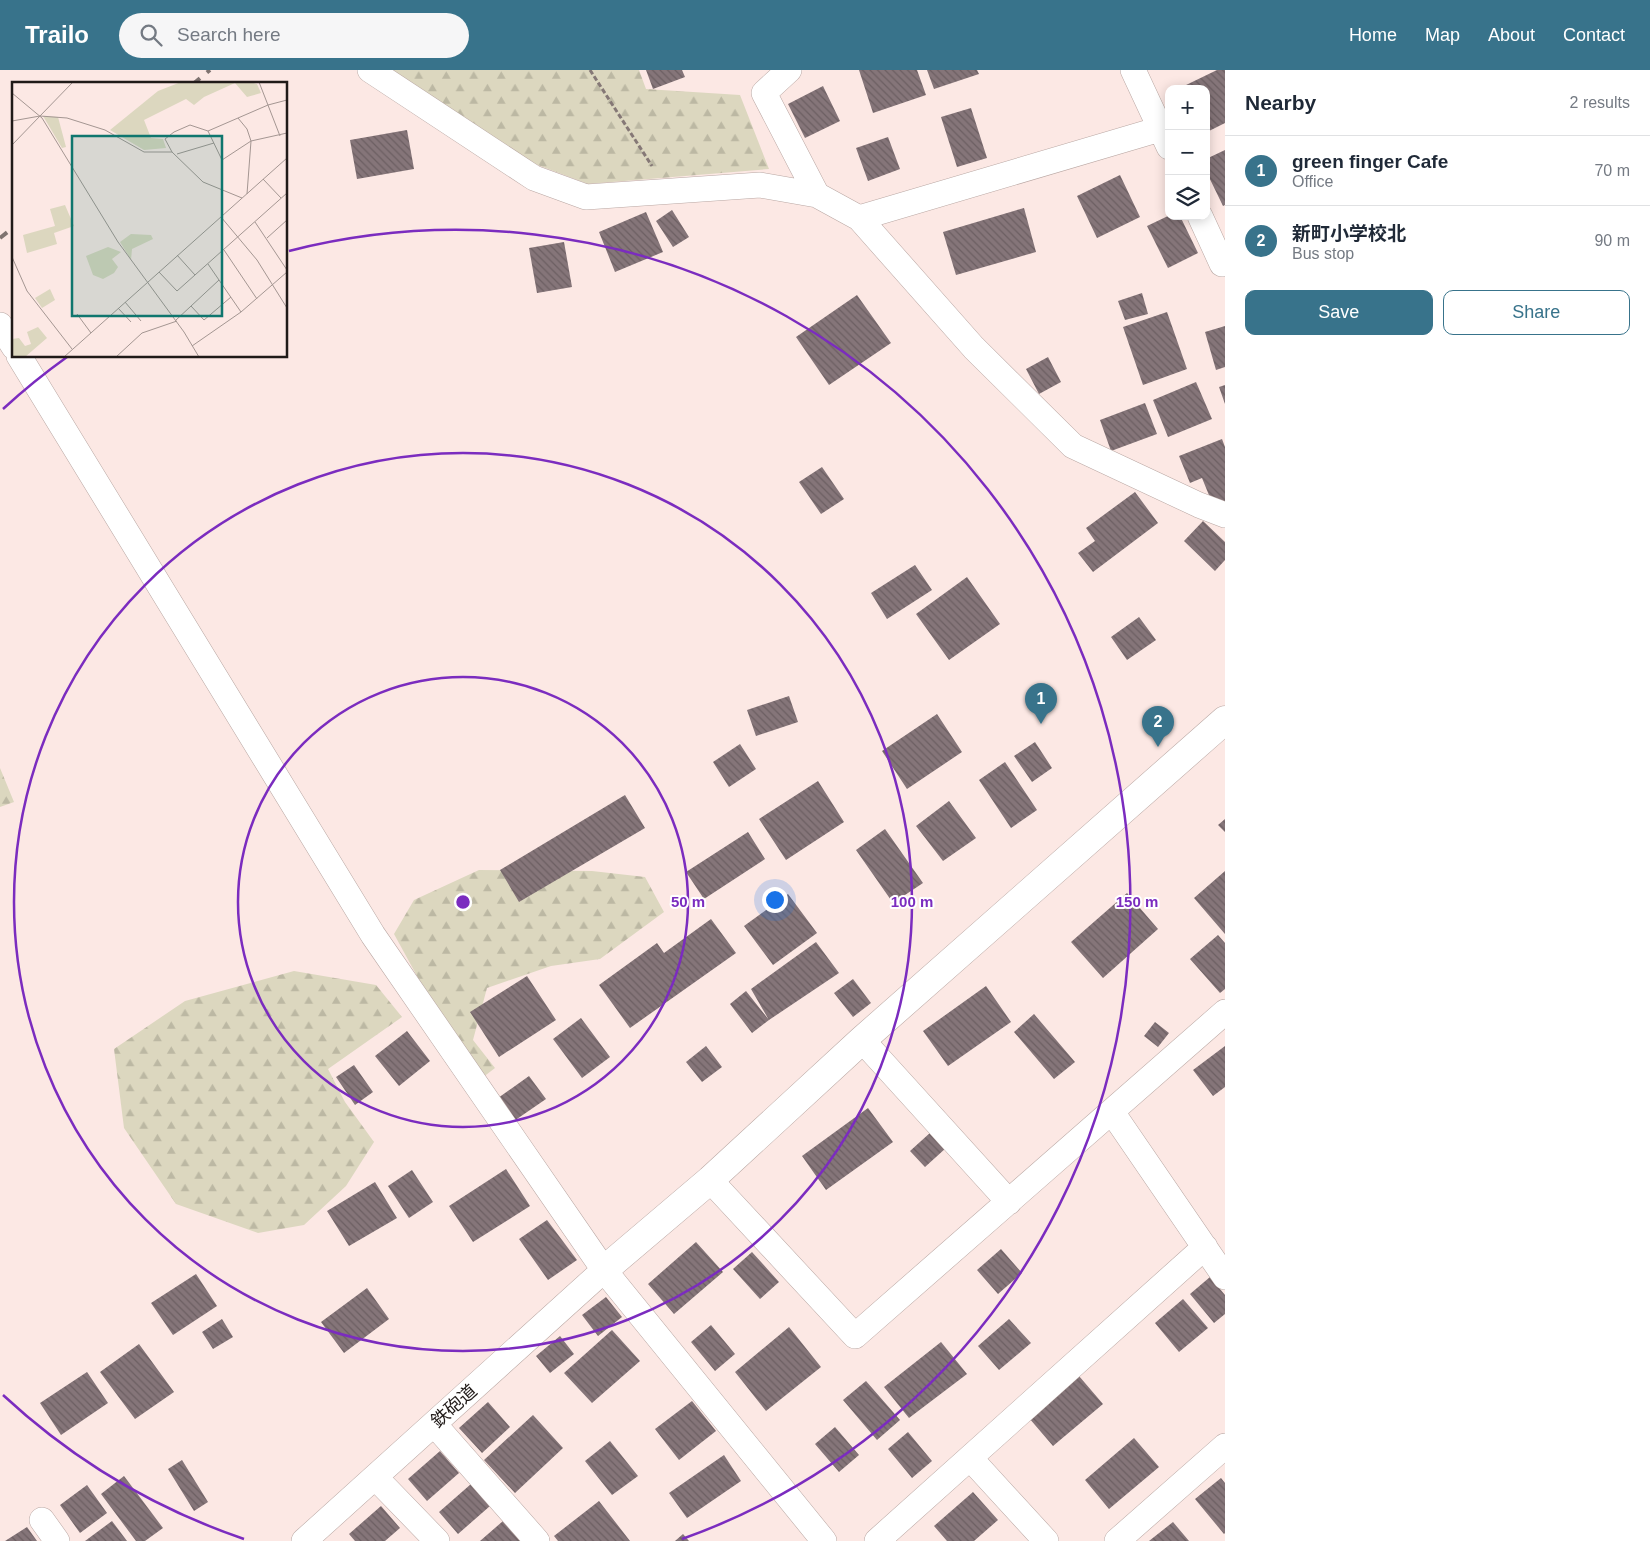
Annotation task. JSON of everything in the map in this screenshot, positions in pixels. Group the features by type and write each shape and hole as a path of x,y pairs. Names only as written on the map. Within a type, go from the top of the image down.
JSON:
{"street":[{"path":"370,70 534,178 586,197 760,185 817,195 860,218 974,348 1073,446 1199,505 1225,515"},
{"path":"789,70 764,93 817,195"},
{"path":"860,218 1165,138 1133,70"},
{"path":"1202,220 1222,264 1225,263"},
{"path":"0,325 12,344"},
{"path":"20,358 373,935 604,1270 824,1541"},
{"path":"604,1270 710,1180 862,1040 1223,727"},
{"path":"710,1180 855,1336 1225,1012"},
{"path":"862,1040 1010,1202"},
{"path":"1112,1112 1225,1277"},
{"path":"877,1541 1204,1247"},
{"name":"鉄砲道","path":"304,1541 604,1270"},
{"path":"434,1424 537,1541"},
{"path":"1117,1541 1225,1446"},
{"path":"970,1458 1046,1541"},
{"path":"375,1477 437,1541"},
{"path":"42,1520 57,1541"}],"path":[{"path":"590,70 668,191"}],"green space":[{"path":"388,70 639,70 646,89 740,95 769,169 588,184 527,161"},
{"path":"0,768 14,802 0,807"},
{"path":"479,870 592,871 645,877 664,912 600,959 551,966 487,988 473,1040 495,1068 482,1078 434,1007 394,934 414,900"},
{"path":"294,971 376,985 402,1017 328,1069 345,1102 374,1142 346,1186 304,1225 258,1233 176,1204 124,1128 114,1049 185,1001"}],"building":[{"path":"646,70 682,70 685,77 653,89"},
{"path":"859,70 917,70 926,95 873,113"},
{"path":"927,70 977,70 979,74 934,89"},
{"path":"1217,70 1225,70 1225,123 1210,130 1210,85 1186,85"},
{"path":"823,86 840,121 805,138 788,104"},
{"path":"971,108 987,158 957,167 941,117"},
{"path":"407,130 414,169 357,179 350,140"},
{"path":"888,137 900,169 868,181 856,148"},
{"path":"1225,150 1225,205 1223,206 1210,179 1210,157"},
{"path":"1120,175 1140,217 1097,238 1077,196"},
{"path":"1024,208 1036,252 956,275 943,232"},
{"path":"672,210 689,237 673,247 656,221"},
{"path":"646,212 663,252 615,272 599,232"},
{"path":"1165,217 1165,220 1182,220 1198,253 1168,268 1147,226"},
{"path":"564,242 572,287 537,293 529,248"},
{"path":"1142,293 1148,314 1125,320 1118,301"},
{"path":"857,295 891,343 829,385 796,337"},
{"path":"1167,312 1187,369 1143,385 1123,327"},
{"path":"1225,326 1225,367 1216,370 1205,332"},
{"path":"1048,357 1061,382 1039,394 1026,369"},
{"path":"1196,382 1212,419 1168,437 1153,400"},
{"path":"1225,385 1225,404 1219,387"},
{"path":"1145,403 1157,434 1111,451 1100,420"},
{"path":"1222,439 1225,447 1225,501 1213,505 1202,478 1190,483 1179,456"},
{"path":"822,467 844,499 821,514 799,482"},
{"path":"1135,492 1158,523 1093,572 1078,553 1095,541 1086,528"},
{"path":"1203,521 1225,542 1225,560 1215,571 1184,541"},
{"path":"915,565 932,590 887,619 871,593"},
{"path":"967,577 1000,624 949,660 916,614"},
{"path":"1139,617 1156,640 1127,660 1111,637"},
{"path":"789,696 798,722 756,736 747,710"},
{"path":"937,714 962,752 907,789 882,751"},
{"path":"1035,742 1052,768 1032,782 1014,756"},
{"path":"740,744 756,769 729,787 713,762"},
{"path":"1005,762 1037,810 1011,828 979,780"},
{"path":"818,781 844,822 786,860 759,819"},
{"path":"625,795 645,828 519,902 500,870"},
{"path":"949,801 976,838 943,861 916,826"},
{"path":"1225,819 1225,832 1218,825"},
{"path":"885,829 923,883 893,903 856,850"},
{"path":"748,832 765,859 704,899 686,872"},
{"path":"1225,871 1225,934 1194,898"},
{"path":"1127,893 1158,929 1103,978 1071,942"},
{"path":"788,894 817,933 773,965 744,926"},
{"path":"711,919 736,953 630,1028 599,985 657,943 664,953"},
{"path":"1218,935 1225,943 1225,989 1220,993 1190,959"},
{"path":"816,942 839,973 769,1020 751,989"},
{"path":"527,976 556,1020 499,1057 470,1012"},
{"path":"853,979 871,1003 853,1017 834,993"},
{"path":"986,986 1011,1022 948,1066 923,1031"},
{"path":"746,991 769,1020 752,1033 730,1004"},
{"path":"1034,1014 1075,1062 1054,1079 1014,1032"},
{"path":"581,1018 610,1057 582,1078 553,1039"},
{"path":"1155,1022 1169,1033 1158,1047 1144,1036"},
{"path":"407,1031 430,1061 399,1086 375,1056"},
{"path":"706,1046 722,1067 702,1082 686,1062"},
{"path":"1225,1046 1225,1087 1213,1096 1193,1070"},
{"path":"354,1065 373,1092 355,1105 336,1077"},
{"path":"529,1076 546,1099 514,1121 498,1098"},
{"path":"868,1108 893,1142 826,1190 802,1156"},
{"path":"931,1132 946,1148 925,1167 910,1151"},
{"path":"506,1169 530,1206 473,1242 449,1206"},
{"path":"412,1170 433,1202 409,1218 388,1186"},
{"path":"375,1182 397,1218 349,1246 327,1211"},
{"path":"547,1220 577,1260 548,1280 519,1239"},
{"path":"696,1242 723,1272 674,1314 648,1284"},
{"path":"1001,1249 1022,1273 998,1294 977,1270"},
{"path":"752,1252 779,1282 760,1299 733,1269"},
{"path":"196,1274 217,1306 173,1335 151,1303"},
{"path":"1210,1277 1225,1295 1225,1314 1214,1323 1190,1294"},
{"path":"367,1288 389,1319 344,1353 321,1322"},
{"path":"606,1297 622,1317 598,1336 582,1315"},
{"path":"1183,1299 1208,1328 1179,1352 1155,1323"},
{"path":"222,1319 233,1337 213,1349 202,1332"},
{"path":"1009,1319 1031,1343 999,1370 978,1346"},
{"path":"711,1325 735,1354 715,1371 691,1342"},
{"path":"789,1327 821,1367 766,1411 735,1372"},
{"path":"612,1330 640,1361 592,1403 564,1373"},
{"path":"560,1336 574,1354 550,1373 536,1356"},
{"path":"941,1342 967,1374 909,1418 884,1387"},
{"path":"139,1344 174,1392 135,1419 100,1372"},
{"path":"87,1372 108,1403 61,1435 40,1403"},
{"path":"1079,1376 1103,1404 1053,1446 1029,1418"},
{"path":"866,1381 900,1420 877,1440 843,1400"},
{"path":"692,1401 716,1431 679,1460 655,1429"},
{"path":"488,1402 510,1427 482,1453 459,1428"},
{"path":"533,1415 563,1448 515,1493 484,1460"},
{"path":"835,1427 859,1455 839,1472 815,1444"},
{"path":"908,1432 932,1461 912,1478 888,1449"},
{"path":"1134,1438 1159,1467 1109,1509 1085,1480"},
{"path":"610,1441 638,1476 612,1495 585,1461"},
{"path":"440,1451 459,1473 427,1501 408,1479"},
{"path":"724,1455 741,1481 687,1518 669,1493"},
{"path":"182,1460 208,1502 194,1511 168,1469"},
{"path":"124,1476 163,1528 145,1541 136,1541 101,1494"},
{"path":"1221,1478 1225,1483 1224,1534 1195,1499"},
{"path":"471,1484 490,1506 458,1534 439,1512"},
{"path":"87,1485 107,1513 80,1533 60,1505"},
{"path":"973,1492 998,1520 974,1541 947,1541 934,1526"},
{"path":"599,1501 630,1541 558,1541 554,1536"},
{"path":"381,1506 400,1528 385,1541 355,1541 349,1534"},
{"path":"112,1521 127,1541 85,1541"},
{"path":"503,1521 521,1541 480,1541"},
{"path":"1173,1522 1189,1541 1149,1541"},
{"path":"27,1527 37,1541 5,1541"},
{"path":"683,1534 689,1541 675,1541"}],"railway":[{"path":"195,82 210,70"},
{"path":"0,238 12,229"}],"place":[{"name":"green finger Cafe","path":"1041,724"},
{"name":"新町小学校北","path":"1158,747"}]}
